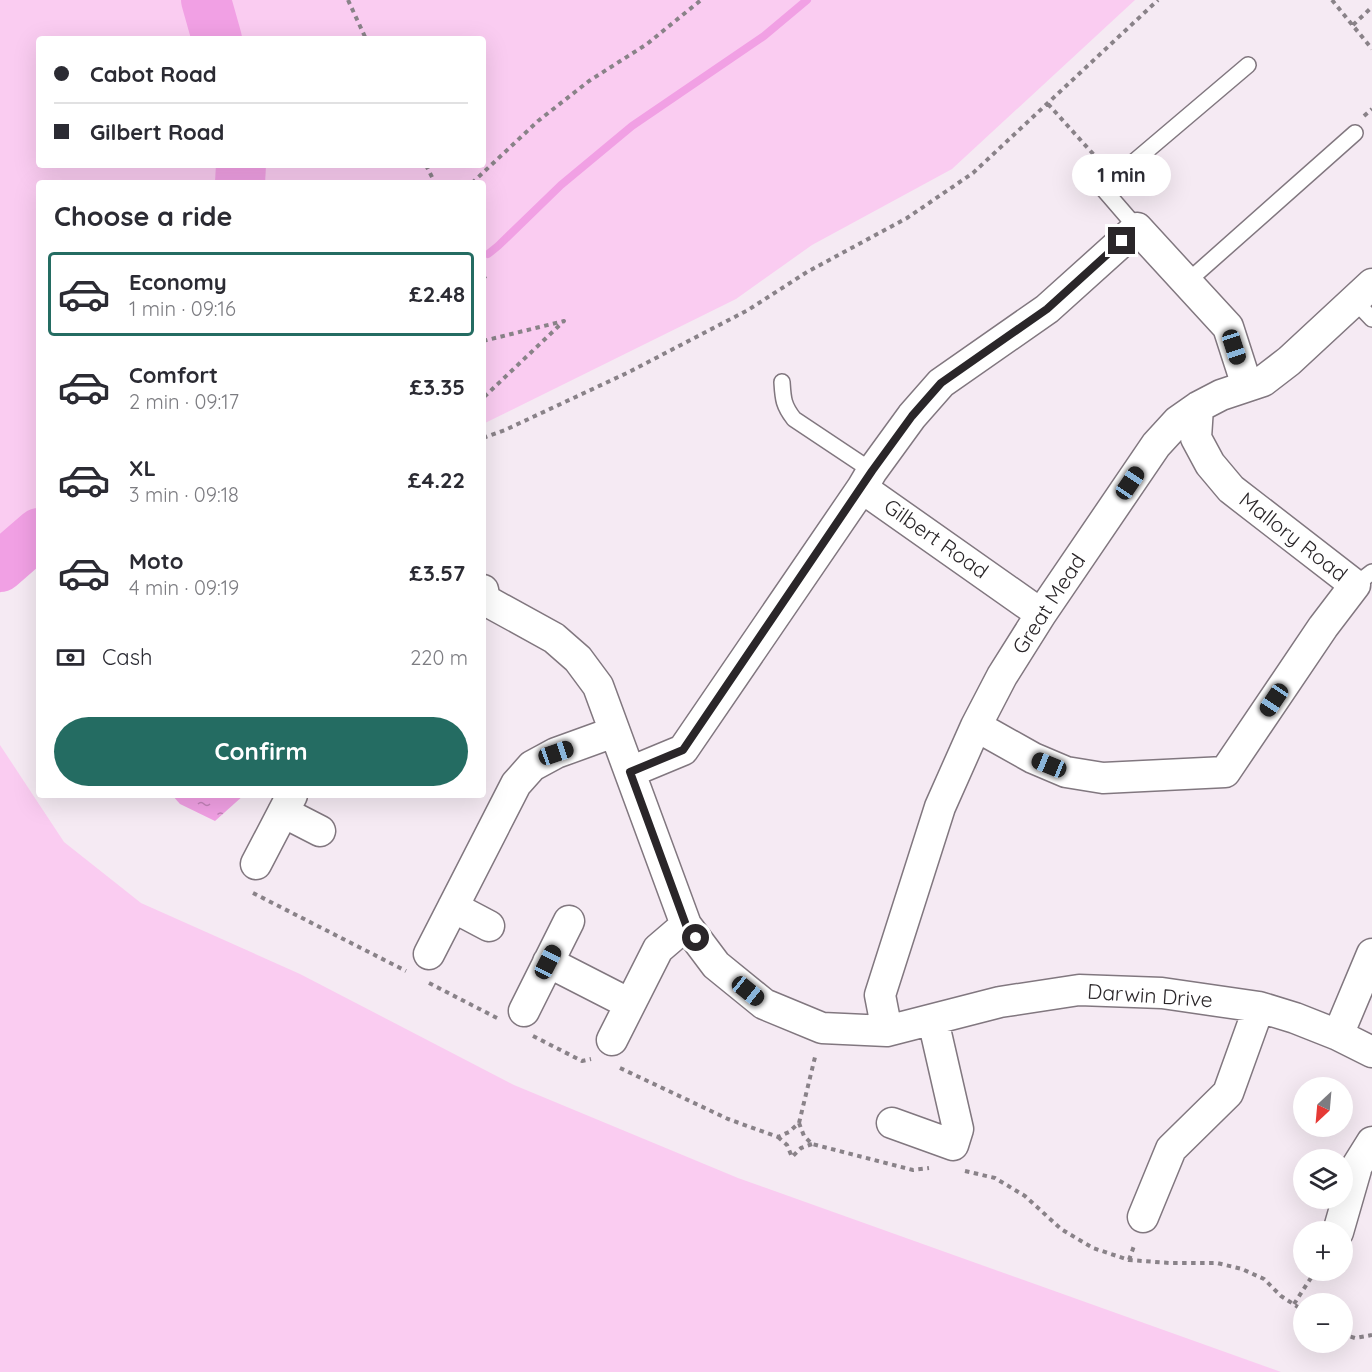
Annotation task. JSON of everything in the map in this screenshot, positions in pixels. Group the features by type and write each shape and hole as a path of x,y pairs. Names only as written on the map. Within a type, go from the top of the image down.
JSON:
{"street":[{"path":"1137,228 1228,327 1247,386"},
{"name":"Gilbert Road","path":"1041,614 867,479 912,416 941,383 1047,309 1137,228"},
{"name":"Great Mead","path":"887,1031 880,995 940,807 976,726 1002,676 1041,614 1155,445 1178,421 1221,395 1263,381 1366,301"},
{"name":"Mallory Road","path":"976,726 1033,758 1066,772 1103,778 1225,772 1323,627 1364,578 1231,489 1210,464 1196,438 1198,407"},
{"path":"630,772 683,750 867,479"},
{"name":"Darwin Drive","path":"486,598 554,638 578,659 598,686 686,925 716,965 764,1004 822,1028 887,1031 1000,1002 1079,990 1162,993 1259,1007 1338,1035 1372,1052"},
{"path":"422,970 516,783 532,766 556,753 614,732"},
{"path":"256,864 287,804 320,831"},
{"path":"453,907 489,926"},
{"path":"518,1022 569,921"},
{"path":"610,1055 630,1004 658,949 686,925"},
{"path":"1338,1035 1372,954"},
{"path":"548,962 630,1004"},
{"path":"1143,1216 1171,1149 1228,1093 1259,1007"},
{"path":"892,1122 953,1145 958,1129 933,1020"},
{"path":"1341,1221 1357,1166 1372,1142"}],"lane":[{"path":"1137,228 1098,183 1248,65"},
{"path":"1187,282 1355,133"},
{"path":"782,382 783,400 787,411 794,419 867,479"}],"path":[{"path":"348,0 365,36"},
{"path":"475,180 538,121 589,81 647,44 701,0"},
{"path":"486,437 629,372 748,310 807,272 907,218 973,173 1158,0"},
{"path":"1332,0 1372,49"},
{"path":"1353,25 1372,7"},
{"path":"1048,104 1103,165 1098,183"},
{"path":"486,341 564,321 486,395"},
{"path":"256,864 245,889 422,970 518,1022 582,1061 610,1055 728,1119 778,1137 787,1144 792,1157 801,1148 812,1144"},
{"path":"778,1137 789,1132 799,1123 822,1028"},
{"path":"799,1123 804,1136 812,1144 913,1170 934,1167"},
{"path":"955,1168 995,1178 1025,1196 1061,1229 1093,1248 1129,1260 1217,1263 1242,1269 1264,1280 1293,1303"},
{"path":"1353,1337 1372,1335"}],"shaded area":[{"path":"0,0 1135,0 952,169 812,245 736,299 486,423 486,180 36,180 36,556 0,593"},
{"path":"0,745 64,842 141,903 300,974 514,1085 738,1178 1281,1372 0,1372"}],"water":[{"path":"175,798 241,798 215,821 180,804"}],"waterway":[{"path":"206,0 216,36"},
{"path":"488,254 561,185 632,126 764,36 807,0"},
{"path":"240,180 241,168"},
{"path":"0,567 36,536"}],"route":[{"path":"696,938 686,925 630,772 683,750 872,471 912,416 941,383 1047,309 1122,241"}]}
